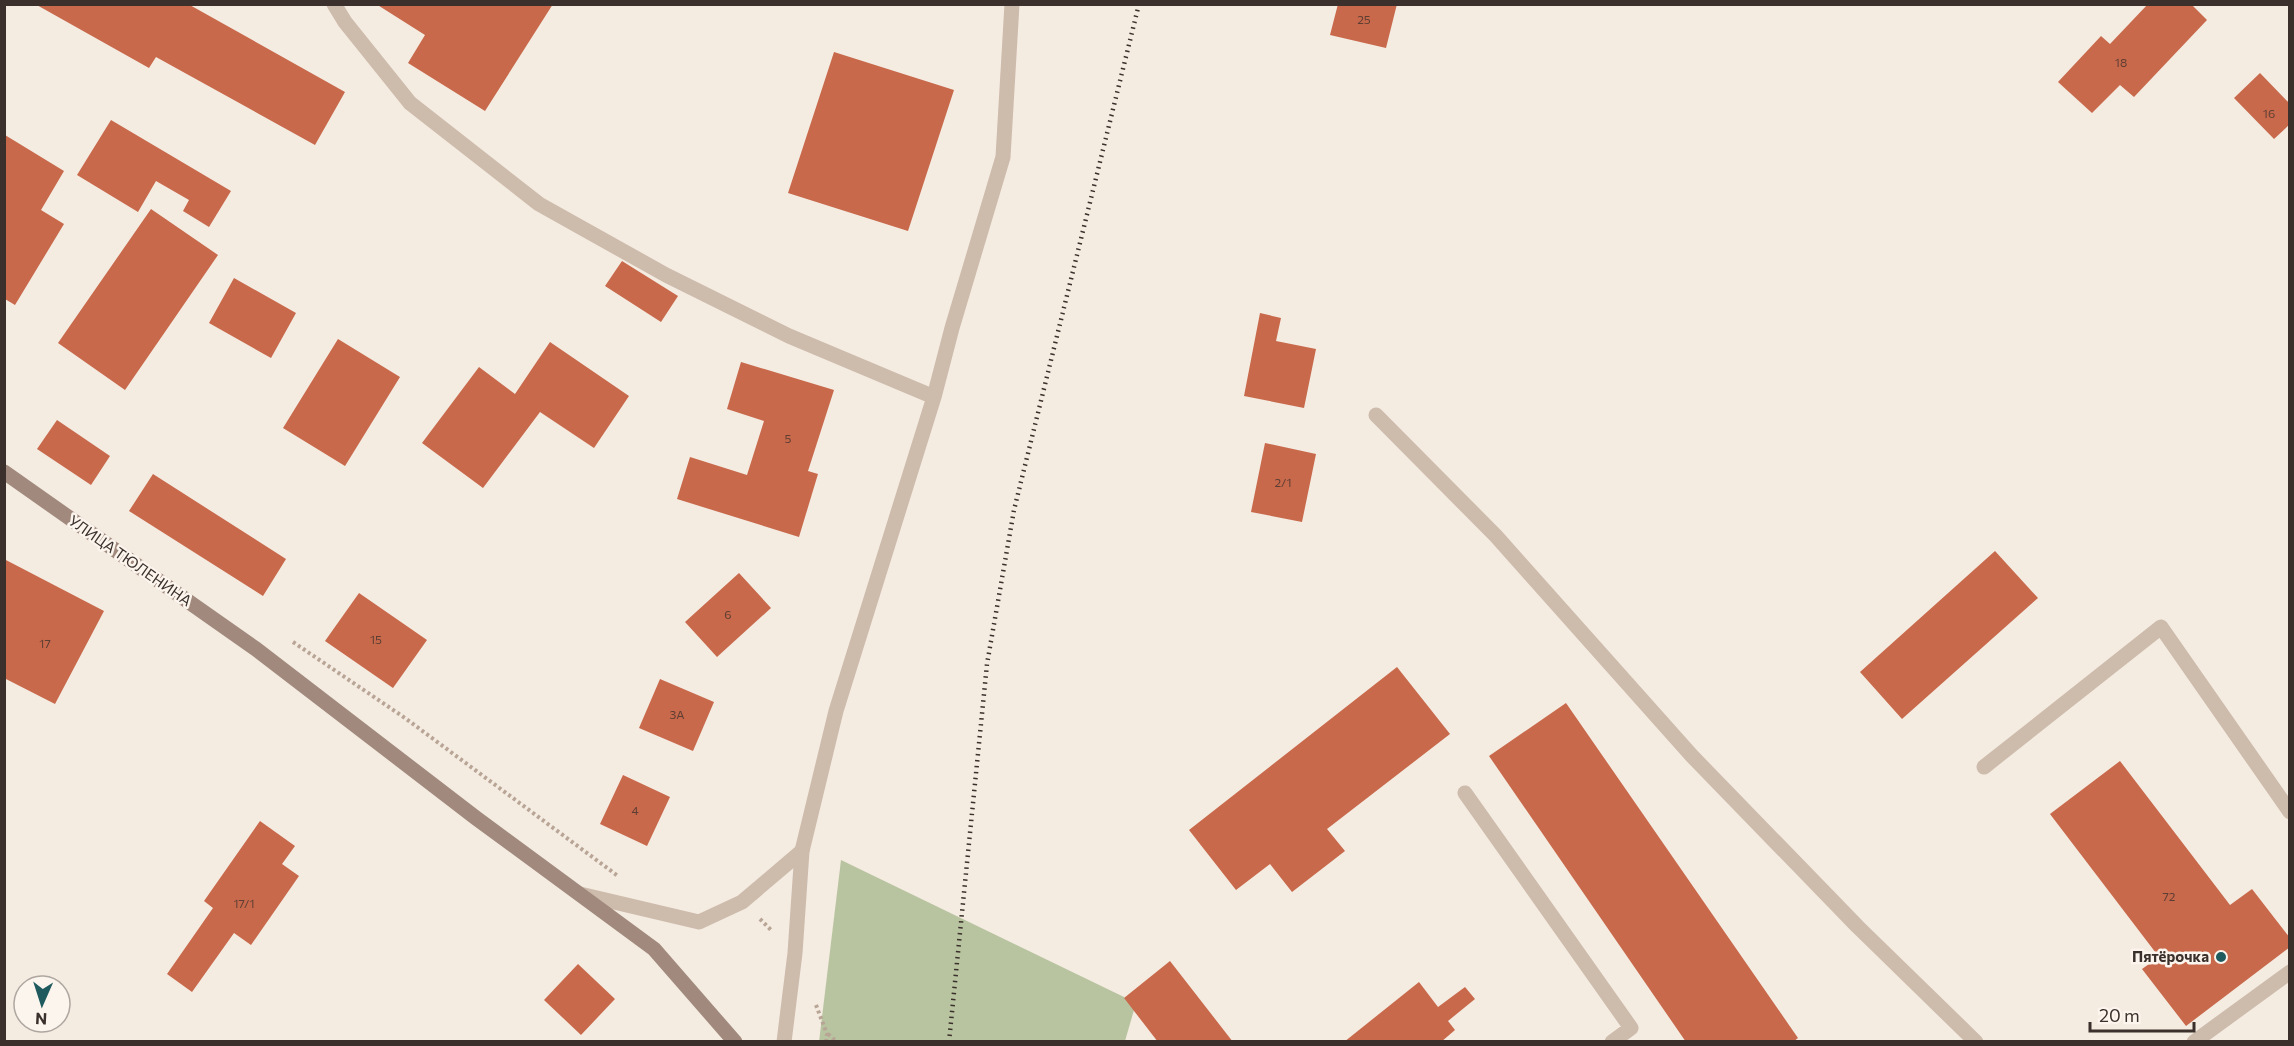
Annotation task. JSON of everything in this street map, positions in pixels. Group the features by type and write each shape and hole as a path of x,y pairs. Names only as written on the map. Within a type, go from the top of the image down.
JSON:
{"main road":[{"name":"УЛИЦА ТЮЛЕНИНА","path":"4,472 256,649 654,949 735,1041"}],"street":[{"path":"334,4 345,22 410,103 539,204 666,275 789,336 934,397"},
{"path":"784,1041 795,953 802,851 836,711 934,397 1003,157 1012,4"},
{"path":"1376,415 1496,536 1692,756 1858,927 1976,1041"},
{"path":"1984,767 2161,627 2289,812"},
{"path":"1465,793 1632,1028 1612,1041"},
{"path":"580,894 699,922 741,902 802,851"},
{"path":"2194,1041 2289,972"}],"path":[{"path":"288,639 405,718 619,877"},
{"path":"741,902 795,953"},
{"path":"815,1003 827,1034 826,1041"},
{"path":"827,1034 837,1041"}],"green space":[{"path":"841,860 1124,997 1134,1010 1125,1041 819,1042"}],"building":[{"path":"35,4 188,4 345,92 315,145 156,57 149,68"},
{"path":"376,4 553,4 485,111 408,63 425,35"},
{"path":"1338,4 1397,4 1386,48 1330,35"},
{"path":"2148,4 2191,4 2207,20 2134,97 2120,85 2092,113 2058,82 2101,36 2110,44"},
{"path":"834,52 954,90 908,231 788,193"},
{"path":"2260,73 2290,104 2290,124 2274,139 2234,98"},
{"path":"111,120 231,191 209,227 183,211 189,200 156,181 138,212 77,175"},
{"path":"5,135 64,171 41,210 64,224 15,305 5,299"},
{"path":"151,209 218,255 125,390 58,343"},
{"path":"622,261 678,296 661,322 605,286"},
{"path":"234,278 296,313 271,358 209,323"},
{"path":"1260,313 1281,318 1276,341 1316,349 1304,408 1244,396"},
{"path":"338,339 400,377 345,466 283,428"},
{"path":"550,342 629,396 594,448 540,412 483,488 422,443 479,367 515,394"},
{"path":"741,362 834,390 808,471 818,474 799,537 677,499 690,457 747,475 764,421 727,409"},
{"path":"57,420 110,456 91,485 37,449"},
{"path":"1265,443 1316,454 1302,522 1251,512"},
{"path":"153,474 286,559 263,596 129,511"},
{"path":"1995,551 2038,598 1902,719 1860,672"},
{"path":"4,559 104,611 55,704 4,678"},
{"path":"739,573 771,608 717,657 685,622"},
{"path":"359,593 427,640 393,688 325,641"},
{"path":"1397,667 1450,734 1327,829 1345,851 1292,892 1270,864 1236,890 1189,830"},
{"path":"660,679 714,702 693,751 639,728"},
{"path":"1566,703 1798,1038 1793,1042 1686,1042 1489,756"},
{"path":"2120,761 2230,905 2252,889 2290,938 2290,947 2186,1026 2142,969 2159,957 2050,814"},
{"path":"623,775 670,797 647,846 600,824"},
{"path":"260,821 295,846 282,864 299,876 251,945 234,933 192,992 167,974 213,908 204,901"},
{"path":"1170,961 1233,1042 1158,1042 1124,998"},
{"path":"578,964 615,999 581,1035 544,1000"},
{"path":"1419,982 1438,1007 1465,987 1475,999 1448,1021 1455,1030 1441,1042 1344,1042"}],"railway":[{"path":"949,1042 987,664 1014,510 1139,4"}],"place":[{"name":"Пятёрочка","path":"2221,957"}]}
